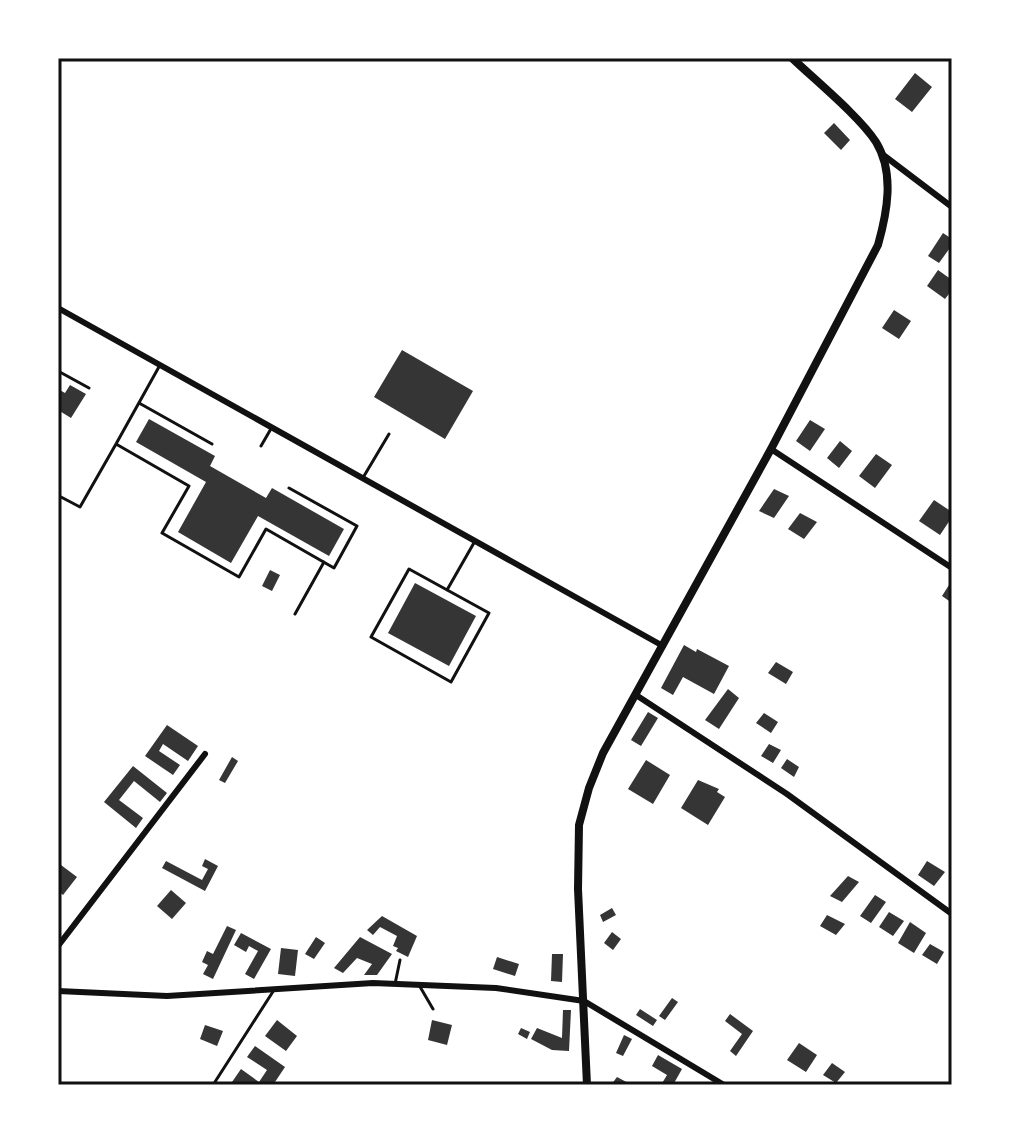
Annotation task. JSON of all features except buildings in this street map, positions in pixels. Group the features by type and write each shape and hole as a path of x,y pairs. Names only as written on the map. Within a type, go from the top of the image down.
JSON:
{"street":[{"path":"587,1085 578,889 579,825 589,788 603,753 771,449 878,245 887,210 887,181 875,141 792,58"},
{"path":"881,153 952,207"},
{"path":"58,308 663,646"},
{"path":"771,449 952,568"},
{"path":"636,695 787,794 952,914"},
{"path":"58,946 205,754"},
{"path":"58,991 167,996 395,984 496,988 584,1001 724,1085"}],"lane":[{"path":"61,497 80,507 160,365"},
{"path":"58,371 89,388"},
{"path":"139,403 212,444"},
{"path":"261,446 272,427"},
{"path":"362,479 389,434"},
{"path":"116,444 189,486 162,533 239,577 266,529 334,568 357,526 289,488"},
{"path":"447,590 475,541"},
{"path":"295,614 324,562"},
{"path":"409,569 447,590 489,613 451,682 371,637 409,569"},
{"path":"395,984 400,960"},
{"path":"419,985 433,1009"},
{"path":"213,1085 274,990"}]}
